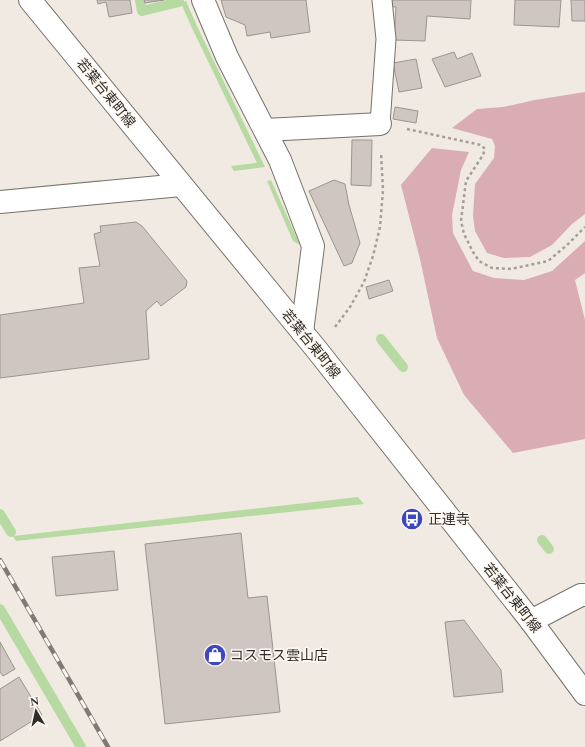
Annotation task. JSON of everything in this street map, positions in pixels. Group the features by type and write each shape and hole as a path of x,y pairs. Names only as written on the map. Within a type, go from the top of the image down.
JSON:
{"main road":[{"name":"若葉台東町線","path":"30,0 317,350 531,621 585,694"},
{"path":"203,0 227,57 280,160 313,246 302,332"},
{"path":"265,130 380,124"},
{"path":"0,202 181,185"},
{"path":"531,621 581,595 585,595"}],"lane":[{"path":"380,124 386,39 382,0"}],"path":[{"path":"317,350 350,307 364,282 373,256 380,227 383,190 380,124 481,145 485,149 466,181 461,220 464,234 473,252 479,261 492,268 511,269 548,261 585,227"}],"shaded area":[{"path":"186,1 265,167 234,171 231,166 257,163 191,26 181,3"},
{"path":"585,92 585,214 572,224 552,245 530,257 504,258 487,253 475,231 473,216 475,184 494,158 495,146 492,139 452,128 477,109 503,107"},
{"path":"432,148 469,152 461,170 452,215 453,233 473,271 494,278 524,280 552,271 585,241 585,273 575,280 585,320 585,439 513,453 464,395 437,338 420,259 401,185"},
{"path":"100,180 107,185 0,196 0,190"},
{"path":"271,180 300,245 293,241 267,181"},
{"path":"358,497 364,504 16,541 13,536"}],"building":[{"path":"97,0 130,0 132,13 109,17 106,2 98,4"},
{"path":"144,0 164,0 145,3"},
{"path":"221,0 306,0 310,32 271,38 270,32 247,36 245,25 226,17"},
{"path":"388,0 471,0 470,19 427,16 425,41 394,40 396,7 388,6"},
{"path":"515,0 561,0 559,27 514,25"},
{"path":"571,0 585,0 585,21 572,21"},
{"path":"454,52 457,59 472,53 481,76 445,87 432,59"},
{"path":"416,59 422,88 399,92 393,63"},
{"path":"395,107 418,111 416,123 393,119"},
{"path":"352,140 372,140 371,186 351,185"},
{"path":"334,180 345,184 349,205 360,243 352,263 344,266 309,191"},
{"path":"136,222 142,226 187,281 186,287 161,306 157,301 146,311 149,359 0,378 0,315 84,303 79,268 100,266 94,234 101,232 100,226"},
{"path":"389,280 393,291 369,299 366,287"},
{"name":"コスモス雲山店","path":"241,533 248,598 267,596 280,712 165,724 145,544"},
{"path":"114,551 118,590 56,596 52,557"},
{"path":"464,620 501,670 503,692 454,697 445,622"},
{"path":"0,642 15,669 3,676 0,672"},
{"path":"19,677 42,715 0,741 0,689"}],"waterway":[{"path":"140,0 142,11 179,2"},
{"path":"381,339 403,367"},
{"path":"0,514 11,532"},
{"path":"542,540 549,549"},
{"path":"0,609 81,747"}],"railway":[{"path":"0,560 108,747"}],"place":[{"name":"正連寺","path":"412,519"},
{"name":"コスモス雲山店","path":"215,655"}]}
